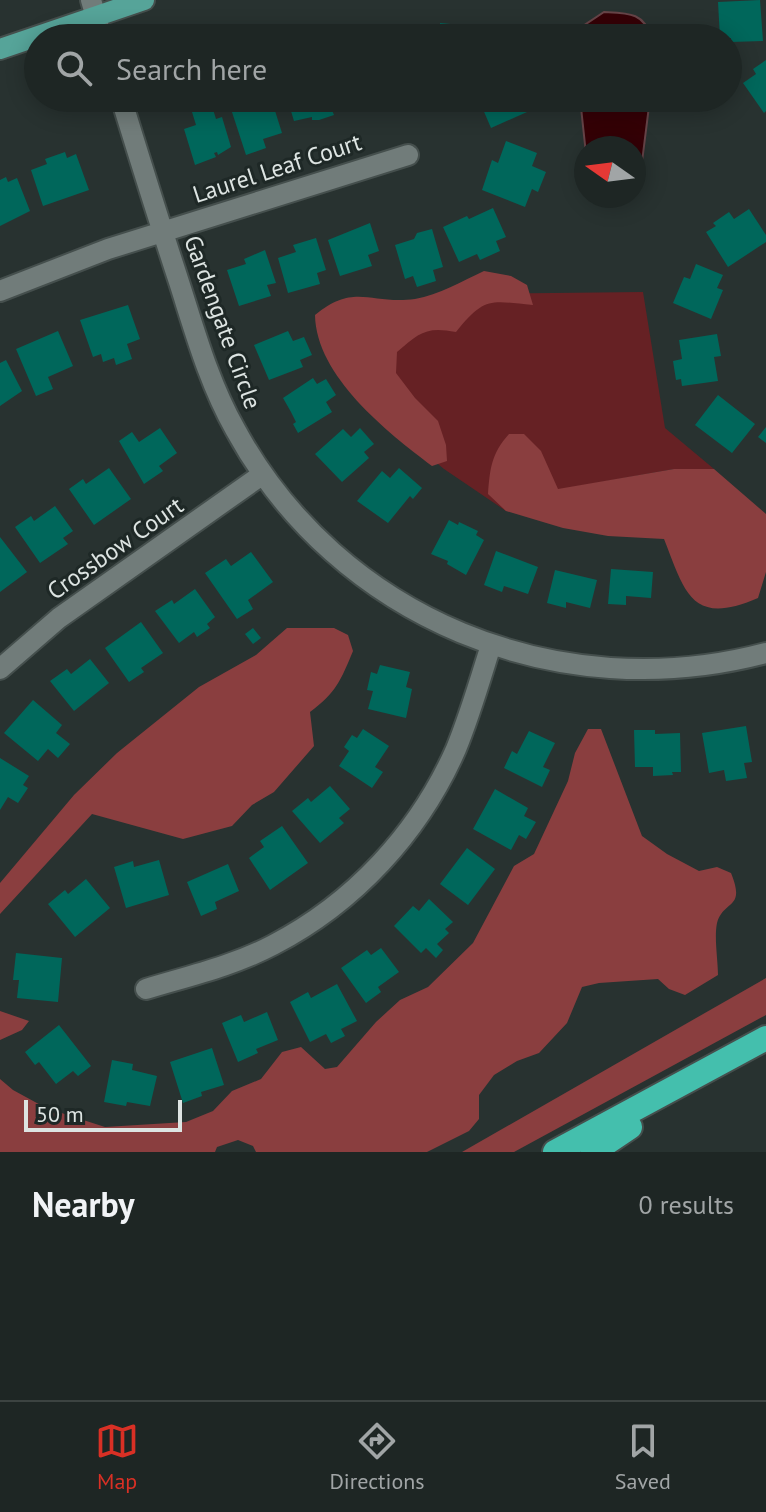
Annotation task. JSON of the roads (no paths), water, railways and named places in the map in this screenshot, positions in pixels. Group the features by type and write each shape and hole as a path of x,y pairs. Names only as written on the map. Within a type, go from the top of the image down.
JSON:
{"highway":[{"path":"555,1152 756,1044"},
{"path":"593,1152 756,1044"}],"main road":[{"path":"57,24 93,8 144,0"},
{"path":"0,49 24,38"}],"street":[{"name":"Gardengate Circle","path":"125,112 212,381 235,429 263,474 310,530 336,555 380,589 425,616 491,645 563,664 651,671 713,664 766,653"},
{"name":"Laurel Leaf Court","path":"0,291 66,263 408,155"},
{"name":"Crossbow Court","path":"0,669 59,618 263,474"},
{"path":"146,989 229,964 272,946 314,921 379,866 408,831 436,789 460,737 491,645"}]}
